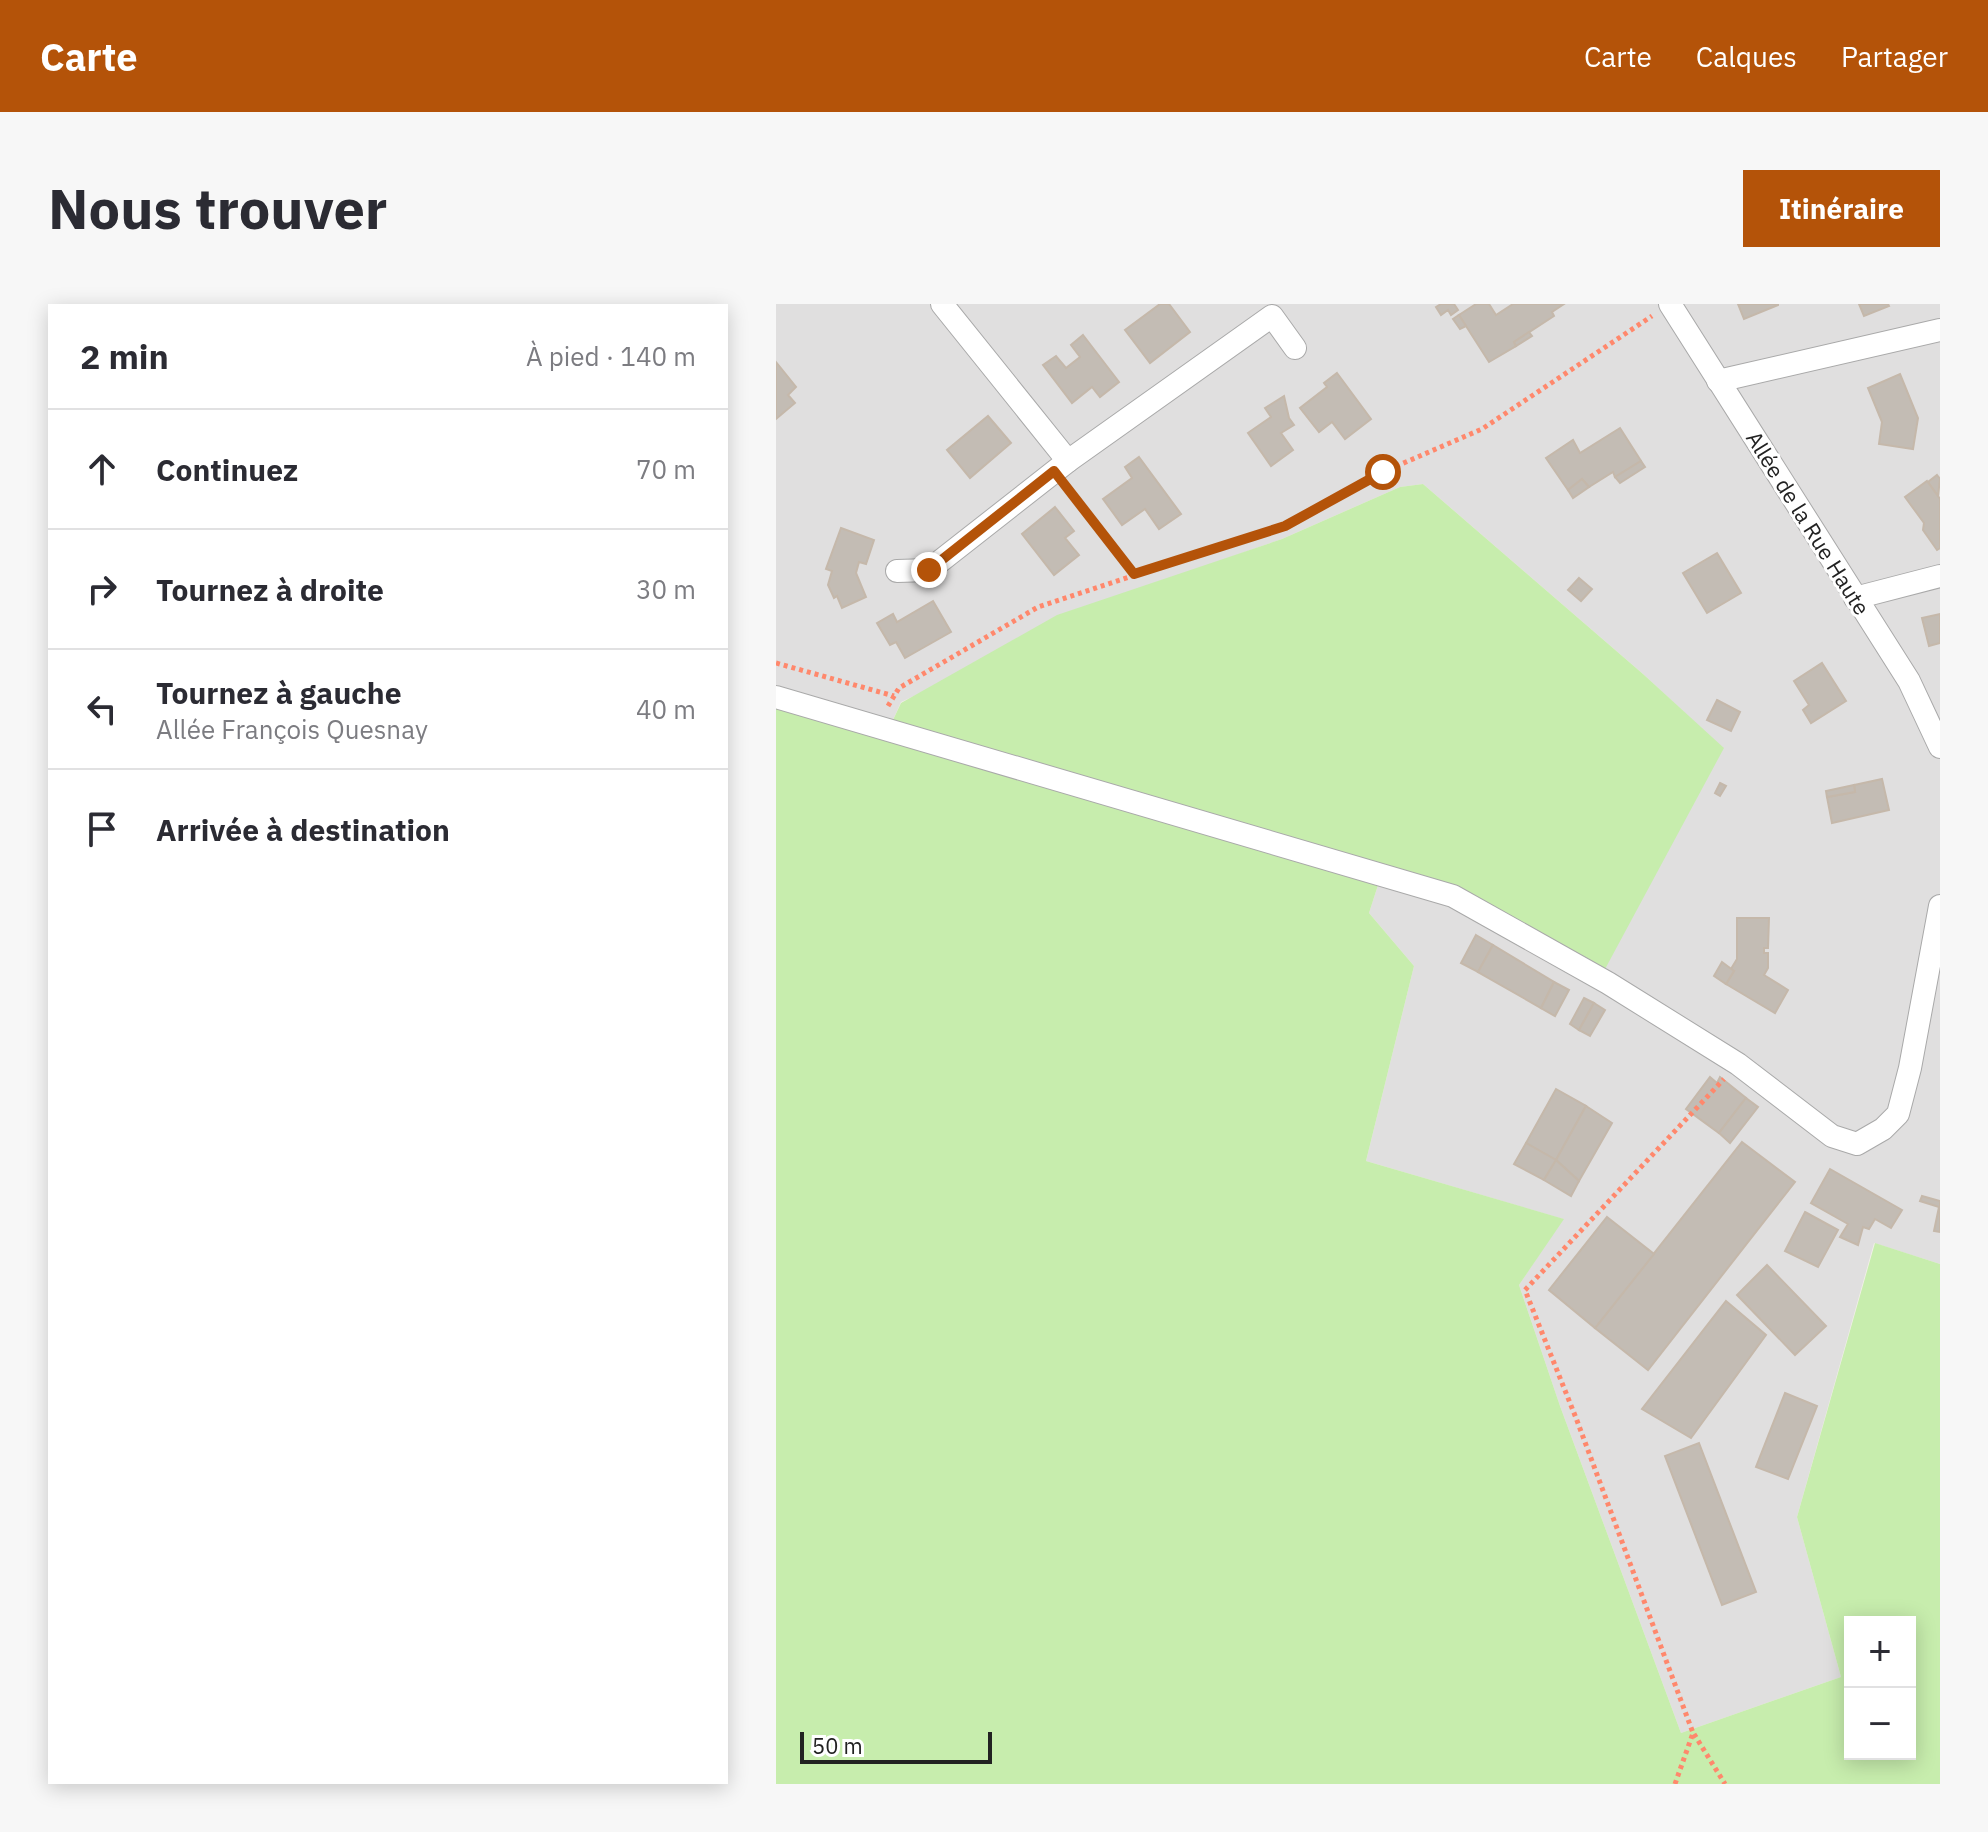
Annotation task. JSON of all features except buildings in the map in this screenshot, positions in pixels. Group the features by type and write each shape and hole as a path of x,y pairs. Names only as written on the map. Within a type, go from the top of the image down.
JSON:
{"street":[{"path":"942,304 1061,466"},
{"name":"Allée de la Rue Haute","path":"1670,304 1909,681 1940,747"},
{"path":"897,571 929,570 1061,466 1272,316 1295,348"},
{"path":"1718,381 1940,330"},
{"path":"1855,598 1940,576"},
{"path":"776,697 1453,896 1608,983 1738,1064 1832,1136 1857,1144 1883,1129 1898,1114 1910,1068 1940,906"}],"path":[{"path":"776,663 894,696 899,688 1038,607 1285,526 1383,472 1482,429 1670,304"},
{"path":"1061,466 1134,574"},
{"path":"1725,1784 1693,1733 1525,1290 1738,1064"},
{"path":"1675,1784 1693,1733"}],"shaded area":[{"path":"776,304 1940,304 1940,1264 1874,1243 1797,1517 1841,1677 1681,1733 1560,1406 1519,1285 1563,1219 1366,1161 1414,966 1369,913 1379,882 1723,748 1643,674 1423,484 1400,487 1282,539 1171,578 901,702 893,720 776,685"}],"green space":[{"path":"1423,484 1724,748 1604,971 1456,888 893,720 901,703 1057,615 1282,539 1400,487"},
{"path":"776,706 1379,882 1369,913 1414,966 1366,1161 1564,1219 1519,1285 1560,1406 1681,1733 1841,1677 1797,1517 1875,1243 1940,1264 1940,1784 776,1784"}],"route":[{"path":"929,570 1054,471 1134,574 1285,526 1383,472"}]}
